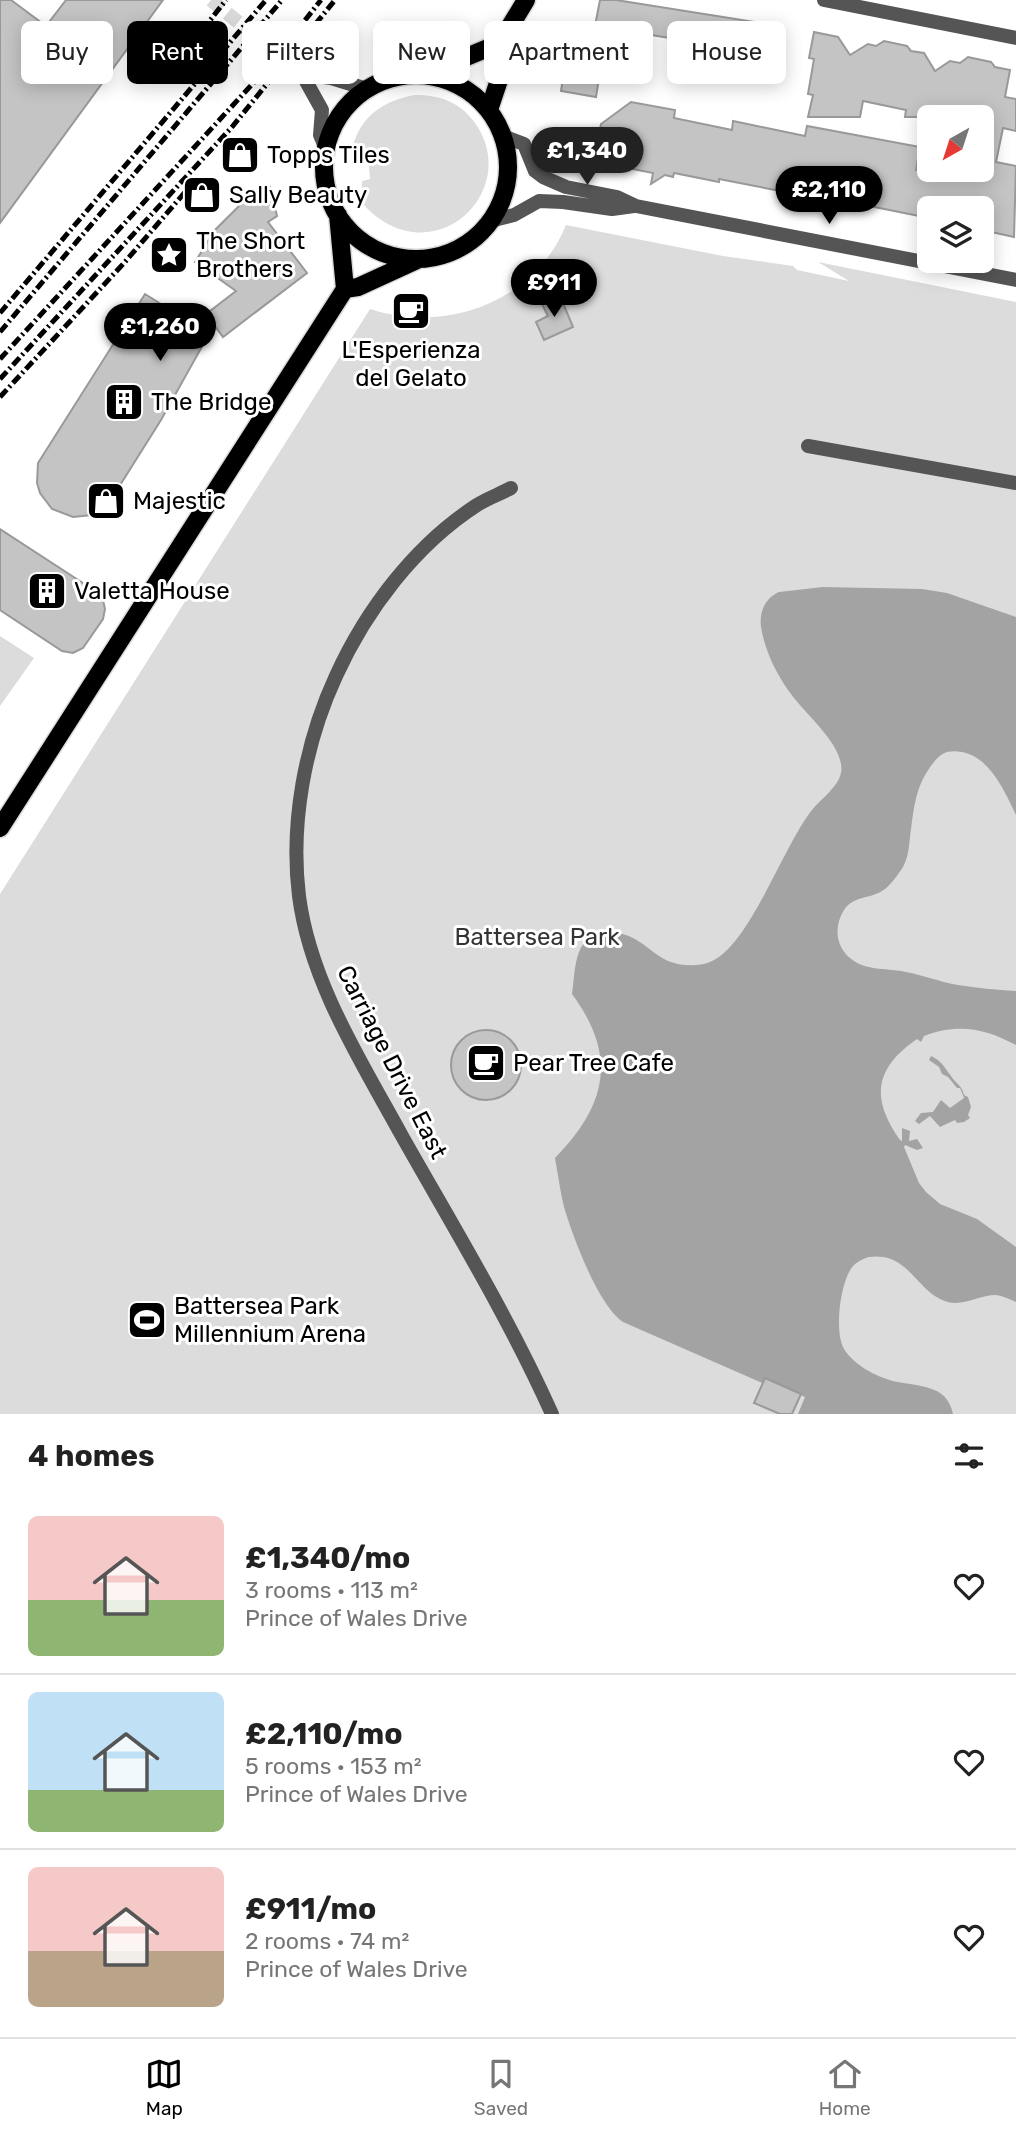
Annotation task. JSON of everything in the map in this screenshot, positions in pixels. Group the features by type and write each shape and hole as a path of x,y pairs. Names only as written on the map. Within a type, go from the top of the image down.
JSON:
{"main road":[{"path":"513,21 526,0"},
{"path":"0,828 345,289 338,215 326,184 326,149 337,121 355,98 379,84"},
{"path":"345,289 358,287 420,258 454,251 480,233 501,201 508,165 503,136 489,110 478,99 452,84"},
{"path":"489,110 498,84"},
{"path":"338,215 351,231 376,249 420,258"}],"street":[{"path":"824,0 1016,38"},
{"path":"326,149 320,135 322,110 302,74 331,78 367,89"},
{"path":"503,136 524,144 535,171 565,187 617,197 636,206 1016,280"},
{"path":"490,221 514,215 539,201 612,209 636,206"},
{"path":"808,446 1016,483"},
{"name":"Carriage Drive East","path":"511,488 478,504 422,550 395,580 347,651 322,711 305,768 295,857 299,899 307,932 318,969 344,1030 521,1347 552,1414"}],"green space":[{"path":"433,96 449,101 469,116 487,149 488,175 479,199 462,217 441,229 415,232 388,224 362,203 362,181 370,179 368,157 358,156 353,147 361,127 375,111 404,97"},
{"name":"Battersea Park","path":"566,225 723,256 793,266 797,270 849,281 818,262 1016,302 1016,1414 0,1414 0,894 370,309 399,316 428,317 457,314 485,305 510,292 533,274 552,252"},
{"path":"0,636 34,658 0,706"}],"shaded area":[{"path":"823,587 922,589 947,593 1016,617 1016,815 995,777 981,761 962,752 943,754 928,771 919,788 903,867 891,884 882,891 848,905 838,928 840,945 851,959 859,964 912,973 958,985 1016,991 1016,1045 971,1029 948,1030 924,1036 921,1042 917,1039 892,1061 885,1073 881,1097 890,1125 900,1140 902,1141 902,1128 910,1131 909,1141 917,1139 923,1148 917,1150 905,1145 904,1147 919,1183 926,1192 940,1204 977,1219 1016,1247 1016,1302 996,1295 960,1303 948,1302 930,1293 909,1271 893,1260 874,1256 863,1259 848,1273 840,1307 841,1341 853,1360 886,1379 938,1392 950,1404 953,1414 798,1414 805,1397 772,1382 769,1386 623,1322 604,1301 580,1252 564,1207 555,1158 586,1118 596,1098 600,1079 596,1038 572,994 576,962 583,945 595,935 610,932 633,938 663,959 683,965 705,964 724,953 752,917 801,826 839,778 841,763 837,752 781,678 768,653 761,627 764,606 774,595 779,592"},
{"path":"931,1056 942,1064 968,1097 970,1118 964,1122 957,1123 955,1120 940,1127 930,1116 919,1124 915,1121 921,1113 933,1112 941,1100 950,1108 964,1098 960,1088 929,1060"}],"building":[{"path":"0,0 11,0 39,21 21,21 21,84 102,84 0,223"},
{"path":"66,0 163,0 148,21 127,21 127,49 113,68 113,21 50,21"},
{"path":"600,0 616,0 749,21 667,21 667,38 653,35 653,21 596,21"},
{"path":"814,32 838,37 850,55 868,44 876,46 884,41 924,53 935,71 950,61 960,63 968,57 1010,70 1005,97 1016,99 1016,131 1003,128 996,162 1016,166 1014,237 994,233 994,196 917,196 917,216 780,188 780,191 674,173 673,177 665,175 651,184 653,173 593,161 596,136 601,124 631,102 675,110 674,118 732,130 733,121 805,136 807,126 917,146 917,182 994,182 994,105 917,105 917,117 905,117 906,110 863,101 860,117 808,117 813,95 808,94 814,59 809,58"},
{"path":"562,84 598,84 596,97 561,91"},
{"name":"The Bridge","path":"270,187 277,216 268,222 307,273 223,337 214,325 161,420 110,501 102,509 92,515 73,517 52,509 40,493 37,483 38,463 145,294 193,324 236,291 195,262 215,230 240,205"},
{"path":"560,296 573,327 544,340 536,322 548,316 542,304"},
{"name":"Valetta House","path":"0,529 92,589 103,600 103,619 83,648 73,653 62,651 0,610"},
{"name":"Pear Tree Cafe","path":"486,1030 511,1040 521,1065 511,1090 486,1100 461,1090 451,1065 461,1040"},
{"path":"765,1378 801,1394 792,1414 780,1414 754,1403"}],"tunnel":[{"path":"211,0 242,25"}],"railway":[{"path":"209,21 226,0"},
{"path":"0,313 266,0"},
{"path":"0,332 282,0"},
{"path":"0,359 268,67 321,0"},
{"path":"0,379 232,127 335,0"},
{"path":"0,397 124,263 192,184"}],"place":[{"name":"Topps Tiles","path":"240,155"},
{"name":"Sally Beauty","path":"202,195"},
{"name":"The Short Brothers","path":"169,255"},
{"name":"L'Esperienza del Gelato","path":"411,311"},
{"name":"The Bridge","path":"124,402"},
{"name":"Majestic","path":"106,501"},
{"name":"Valetta House","path":"47,591"},
{"name":"Pear Tree Cafe","path":"486,1063"},
{"name":"Battersea Park Millennium Arena","path":"147,1320"}]}
